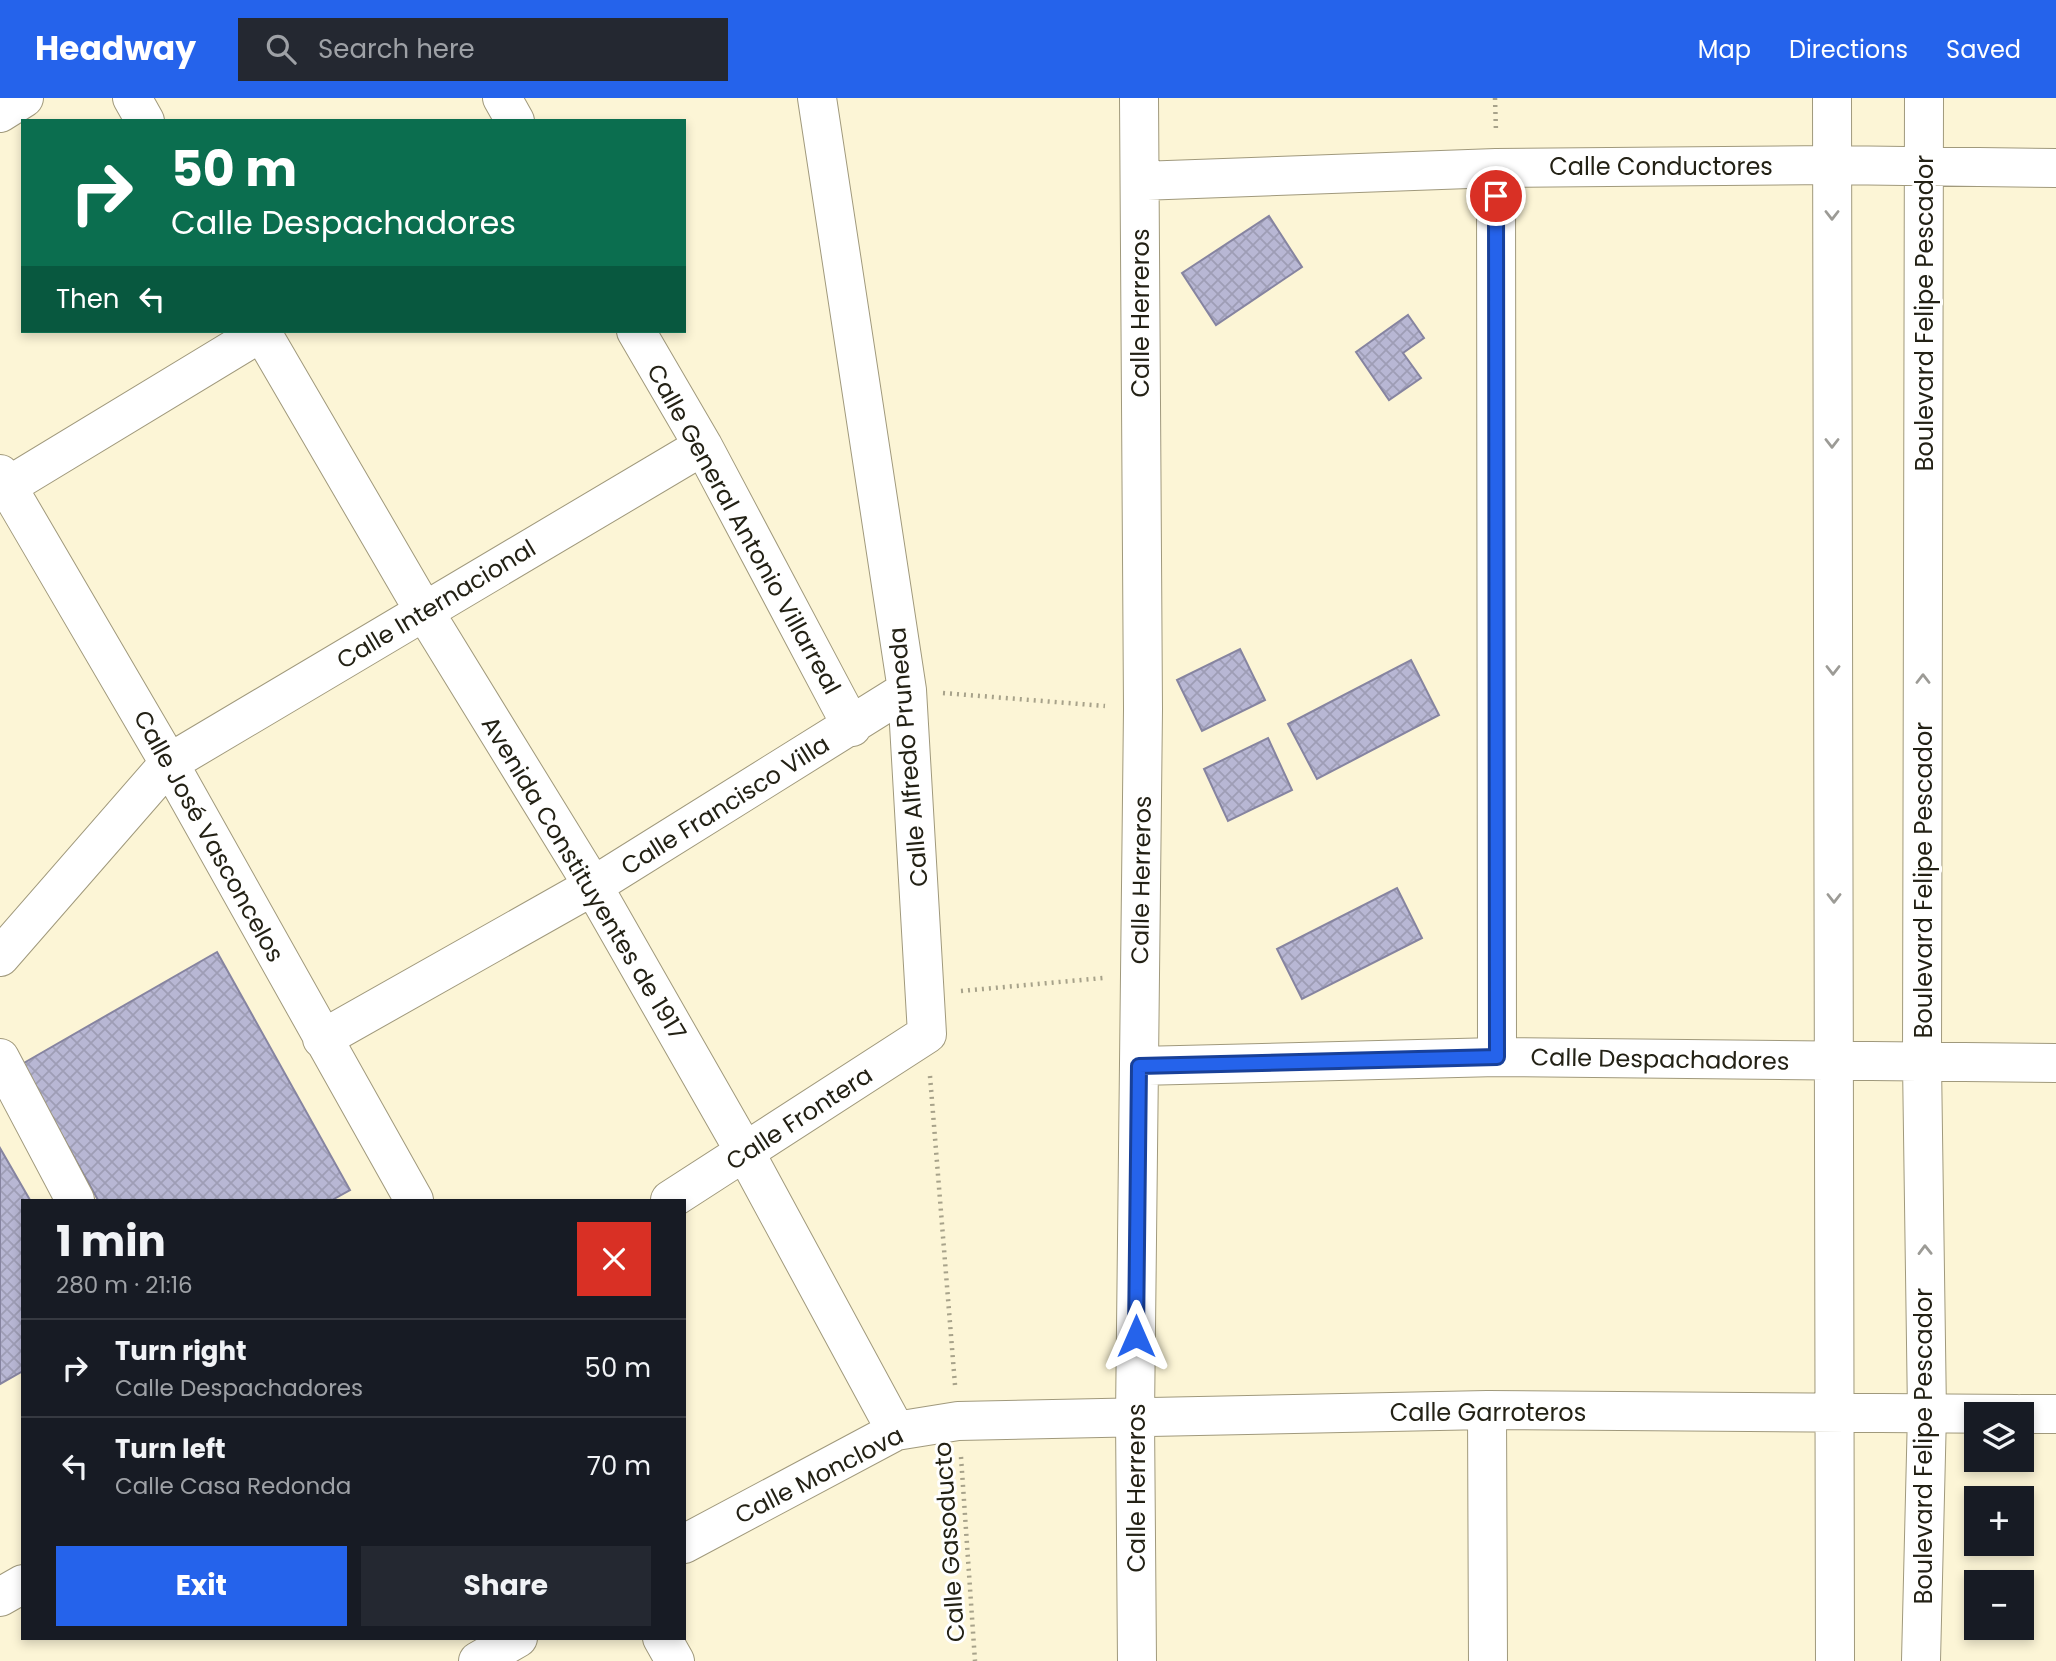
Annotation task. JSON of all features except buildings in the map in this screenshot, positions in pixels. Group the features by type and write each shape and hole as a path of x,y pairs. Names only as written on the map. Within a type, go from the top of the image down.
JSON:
{"street":[{"path":"0,113 24,98"},
{"path":"132,98 144,119"},
{"path":"502,98 514,119"},
{"name":"Calle Alfredo Pruneda","path":"817,98 907,690 927,1034"},
{"name":"Calle Herreros","path":"1137,1661 1135,1418 1143,709 1139,98"},
{"path":"1832,98 1835,1661"},
{"name":"Boulevard Felipe Pescador","path":"1921,1661 1927,1413 1922,1063 1924,98"},
{"name":"Calle Conductores","path":"1140,181 1496,168 1831,165 2056,168"},
{"path":"1496,168 1497,1057"},
{"path":"4,480 259,333"},
{"name":"Avenida Constituyentes de 1917","path":"263,333 424,611 593,886 746,1154 896,1431"},
{"name":"Calle General Antonio Villarreal","path":"637,333 703,446 852,727"},
{"name":"Calle Internacional","path":"0,957 169,762 703,446"},
{"name":"Calle José Vasconcelos","path":"4,480 169,762 413,1199"},
{"name":"Calle Francisco Villa","path":"322,1039 593,886 852,727 907,690"},
{"name":"Calle Frontera","path":"672,1199 746,1154 927,1034"},
{"name":"Calle Despachadores","path":"1139,1066 1497,1057 2056,1063"},
{"path":"0,1058 74,1199"},
{"path":"1487,1410 1488,1661"},
{"name":"Calle Garroteros","path":"958,1421 1487,1410 1836,1415 1964,1413"},
{"name":"Calle Garroteros","path":"2034,1414 2056,1414"},
{"name":"Calle Monclova","path":"686,1543 896,1431 958,1421"},
{"path":"0,1597 21,1585"},
{"path":"478,1661 515,1640"},
{"path":"663,1640 675,1661"}],"path":[{"path":"907,690 1143,709"},
{"path":"926,994 1140,975"},
{"path":"927,1034 958,1421"},
{"name":"Calle Gasoducto","path":"958,1421 975,1661"}],"route":[{"path":"1136,1336 1139,1066 1497,1057 1496,196"}]}
